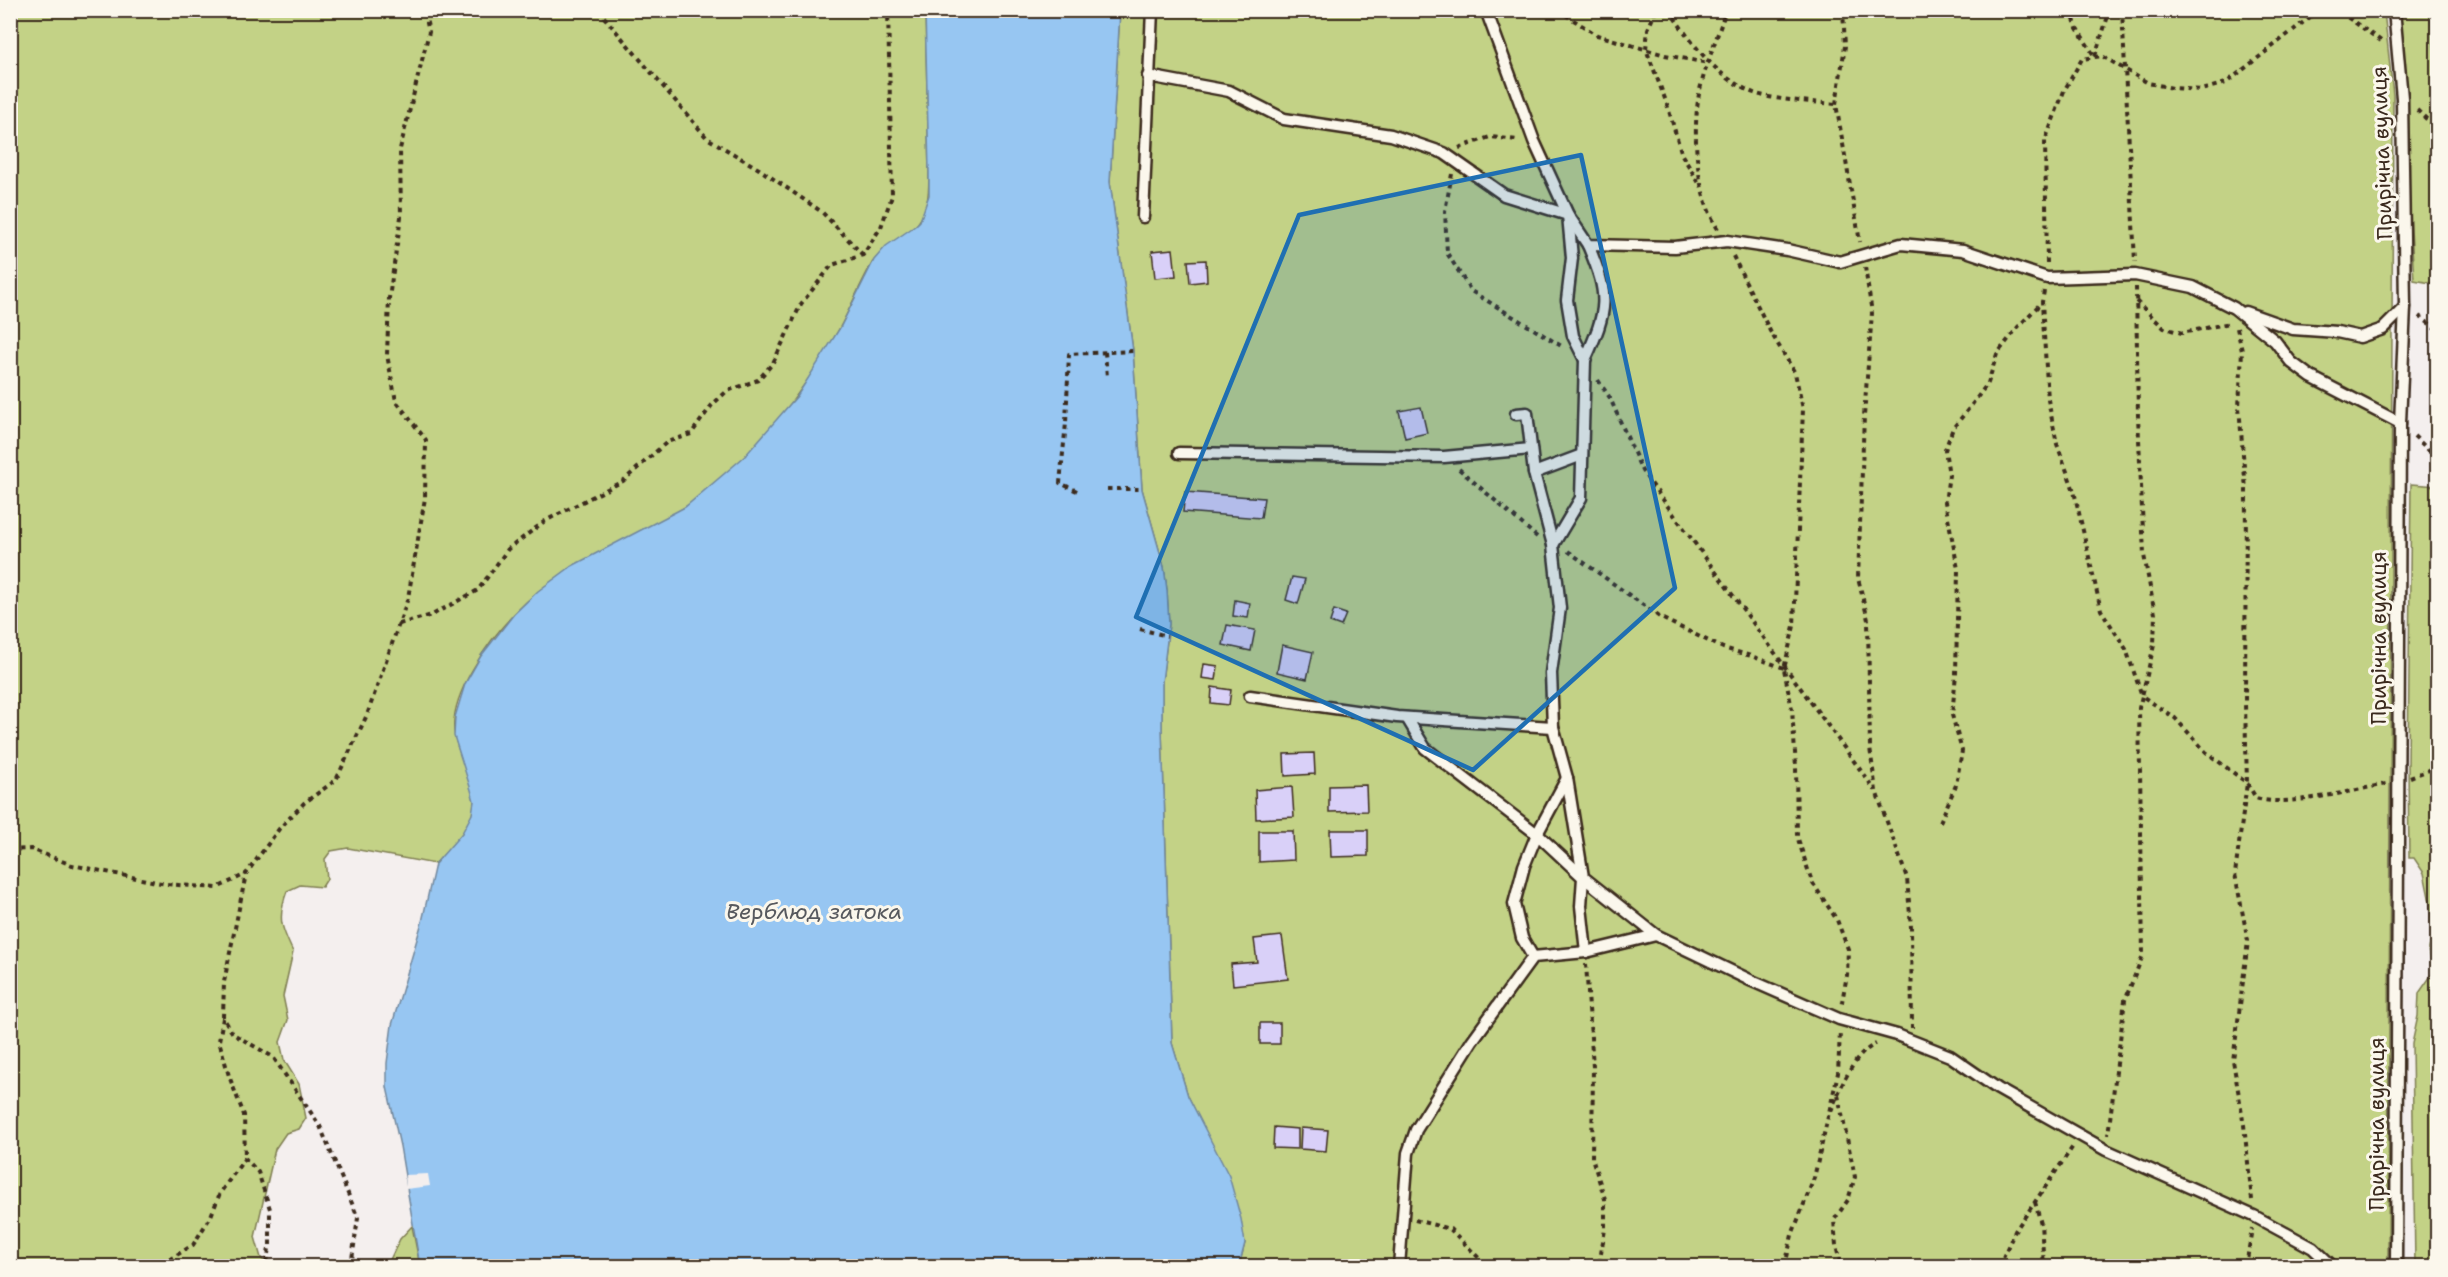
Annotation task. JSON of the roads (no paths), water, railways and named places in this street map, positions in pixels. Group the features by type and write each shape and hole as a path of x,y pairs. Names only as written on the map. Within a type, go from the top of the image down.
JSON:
{"lane":[{"path":"1143,217 1152,10"},
{"path":"1486,10 1534,141 1568,215 1588,244 1601,276 1605,302 1596,335 1585,360 1581,498 1553,545"},
{"name":"Прирічна вулиця","path":"2394,10 2402,98 2405,307 2400,423 2396,1266"},
{"path":"1148,76 1229,92 1284,119 1390,135 1444,153 1504,195 1568,215"},
{"path":"1568,215 1572,258 1567,300 1573,336 1585,360"},
{"path":"1588,244 1675,247 1727,241 1787,250 1840,262 1901,244 1963,250 2047,278 2135,275 2193,287 2234,308 2293,329 2337,332 2360,337 2383,329 2405,307"},
{"path":"2234,308 2275,340 2291,362 2311,377 2400,423"},
{"path":"1516,414 1527,413 1534,473 1553,545 1560,608 1551,673 1553,727 1567,778 1583,877 1581,906 1586,952"},
{"path":"1179,453 1249,452 1444,457 1531,449"},
{"path":"1534,473 1582,455"},
{"path":"1250,696 1407,718 1553,727"},
{"path":"1407,718 1425,748 1537,834 1583,877 1656,935 1839,1019 1897,1035 1950,1056 1998,1089 2106,1150 2254,1216 2313,1248 2332,1266"},
{"path":"1533,957 1522,938 1514,904 1524,866 1537,834 1567,778"},
{"path":"1399,1266 1408,1153 1416,1130 1472,1041 1533,957 1586,952 1656,935"}],"water":[{"name":"Верблюд затока","path":"925,11 1120,11 1110,182 1133,351 1142,489 1164,567 1167,590 1169,624 1162,682 1162,729 1172,1043 1188,1096 1229,1176 1245,1243 1239,1266 420,1266 400,1146 387,1087 387,1063 392,1025 422,922 435,864 462,833 472,814 474,801 454,736 455,717 465,684 481,656 514,614 538,591 572,566 685,507 745,456 797,396 840,328 874,260 886,246 920,221 929,195"},
{"path":"2430,11 2437,11 2437,73"}]}
